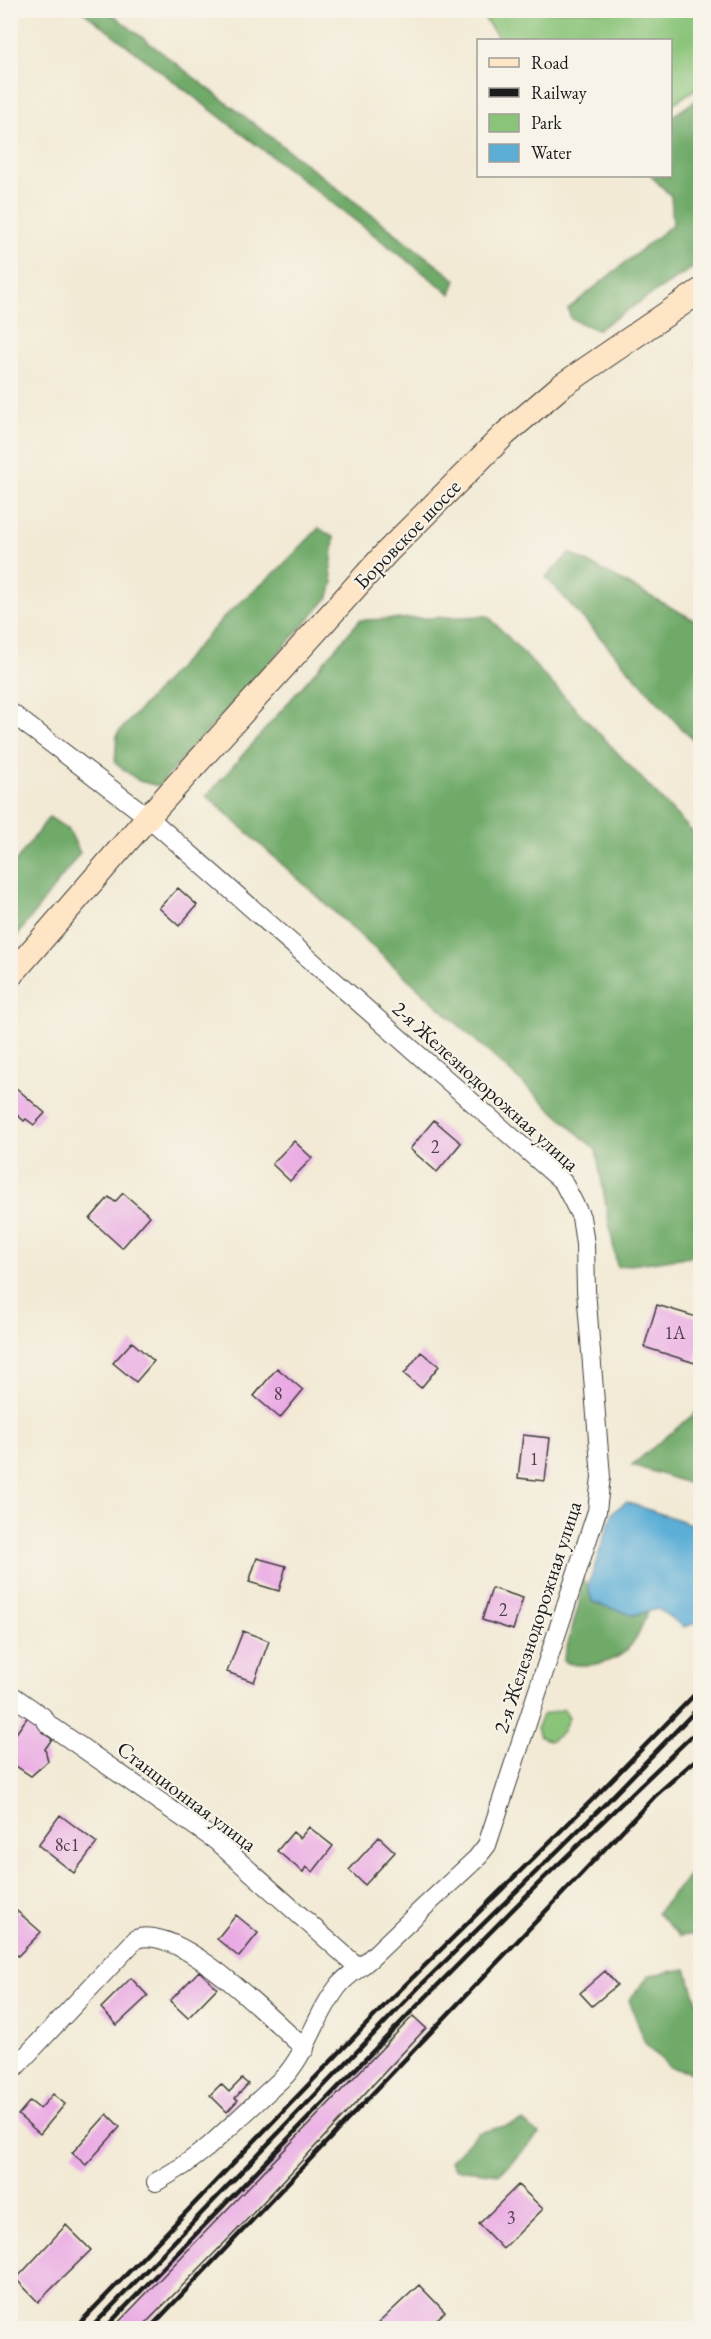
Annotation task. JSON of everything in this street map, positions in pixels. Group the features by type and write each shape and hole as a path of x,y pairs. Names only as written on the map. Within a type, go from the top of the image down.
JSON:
{"main road":[{"name":"Боровское шоссе","path":"10,976 148,817 387,552 505,434 560,387 700,291"}],"street":[{"name":"2-я Железнодорожная улица","path":"10,712 148,817 563,1182 581,1217 585,1244 586,1290 601,1477 597,1510 487,1845 476,1859 370,1959 339,1985 304,2049 286,2075 208,2147 183,2166 156,2182"},
{"name":"Станционная улица","path":"10,1694 43,1717 48,1724 215,1840 358,1967"},
{"path":"10,2073 136,1940 141,1938 173,1944 214,1968 304,2049"}],"green space":[{"path":"82,11 108,11 456,280 451,294"},
{"path":"479,11 700,11 700,86 672,104 672,39 499,39"},
{"path":"700,98 700,263 597,330 571,319 568,309 673,224 671,196 652,177 672,177 672,116"},
{"path":"319,528 334,538 331,570 333,582 329,597 158,786 139,781 115,763 117,734 227,614 278,570"},
{"path":"570,553 700,623 700,746 682,729 546,577"},
{"path":"488,616 700,840 700,1255 617,1267 596,1150 207,796 360,620"},
{"path":"49,817 69,830 80,853 11,944 11,868"},
{"path":"700,1409 700,1487 632,1465"},
{"path":"582,1579 588,1586 593,1602 633,1615 648,1612 636,1637 625,1652 599,1664 580,1665 563,1661 579,1604"},
{"path":"564,1709 569,1717 562,1733 550,1741 540,1737 537,1728 542,1715"},
{"path":"700,1862 700,1930 697,1934 680,1936 657,1913"},
{"path":"686,1969 700,2010 700,2075 669,2067 645,2043 629,2000 650,1975"},
{"path":"523,2121 539,2134 500,2174 456,2169 450,2161 478,2133"}],"water":[{"path":"626,1502 700,1527 700,1622 684,1627 658,1609 633,1615 592,1602 588,1586 613,1512"}],"building":[{"path":"178,888 197,905 179,926 159,908"},
{"path":"15,1087 45,1113 34,1125 26,1119 24,1121 10,1106 10,1093"},
{"path":"434,1120 461,1143 437,1172 410,1149"},
{"path":"294,1141 312,1158 290,1181 272,1164"},
{"path":"123,1193 150,1216 122,1248 90,1219 109,1197 115,1202"},
{"path":"657,1305 700,1318 700,1346 695,1363 644,1347"},
{"path":"132,1342 154,1361 136,1382 113,1363"},
{"path":"421,1352 439,1366 421,1388 404,1374"},
{"path":"277,1368 303,1390 280,1418 254,1396"},
{"path":"523,1435 550,1438 545,1481 518,1478"},
{"path":"257,1558 286,1566 279,1591 249,1582"},
{"path":"492,1588 523,1598 513,1630 482,1620"},
{"path":"243,1631 269,1641 254,1682 227,1672"},
{"path":"31,1712 48,1724 42,1732 52,1739 45,1749 48,1761 31,1776 10,1762 10,1742"},
{"path":"60,1815 97,1843 74,1873 38,1845"},
{"path":"309,1827 333,1846 313,1872 306,1867 303,1872 277,1851 293,1832 300,1838"},
{"path":"379,1837 395,1852 365,1885 349,1870"},
{"path":"10,1905 41,1932 18,1956 10,1949"},
{"path":"236,1915 258,1933 239,1957 217,1939"},
{"path":"199,1971 217,1988 188,2018 170,2001"},
{"path":"605,1971 617,1985 592,2006 580,1993"},
{"path":"131,1978 148,1996 117,2025 101,2008"},
{"path":"413,2016 426,2028 238,2229 141,2328 113,2328"},
{"path":"242,2079 248,2084 235,2098 238,2100 227,2112 210,2095 221,2084 229,2092"},
{"path":"53,2094 65,2104 40,2134 18,2115 30,2101 40,2109"},
{"path":"107,2114 120,2127 86,2165 72,2153"},
{"path":"518,2185 543,2209 503,2249 479,2224"},
{"path":"66,2225 91,2250 38,2302 16,2279"},
{"path":"419,2285 445,2312 427,2328 374,2327"}],"railway":[{"path":"75,2328 385,2005 600,1792 700,1689"},
{"path":"91,2328 419,1987 608,1801 700,1706"},
{"path":"105,2328 409,2014 542,1880 700,1728"},
{"path":"150,2328 656,1795 700,1756"}]}
